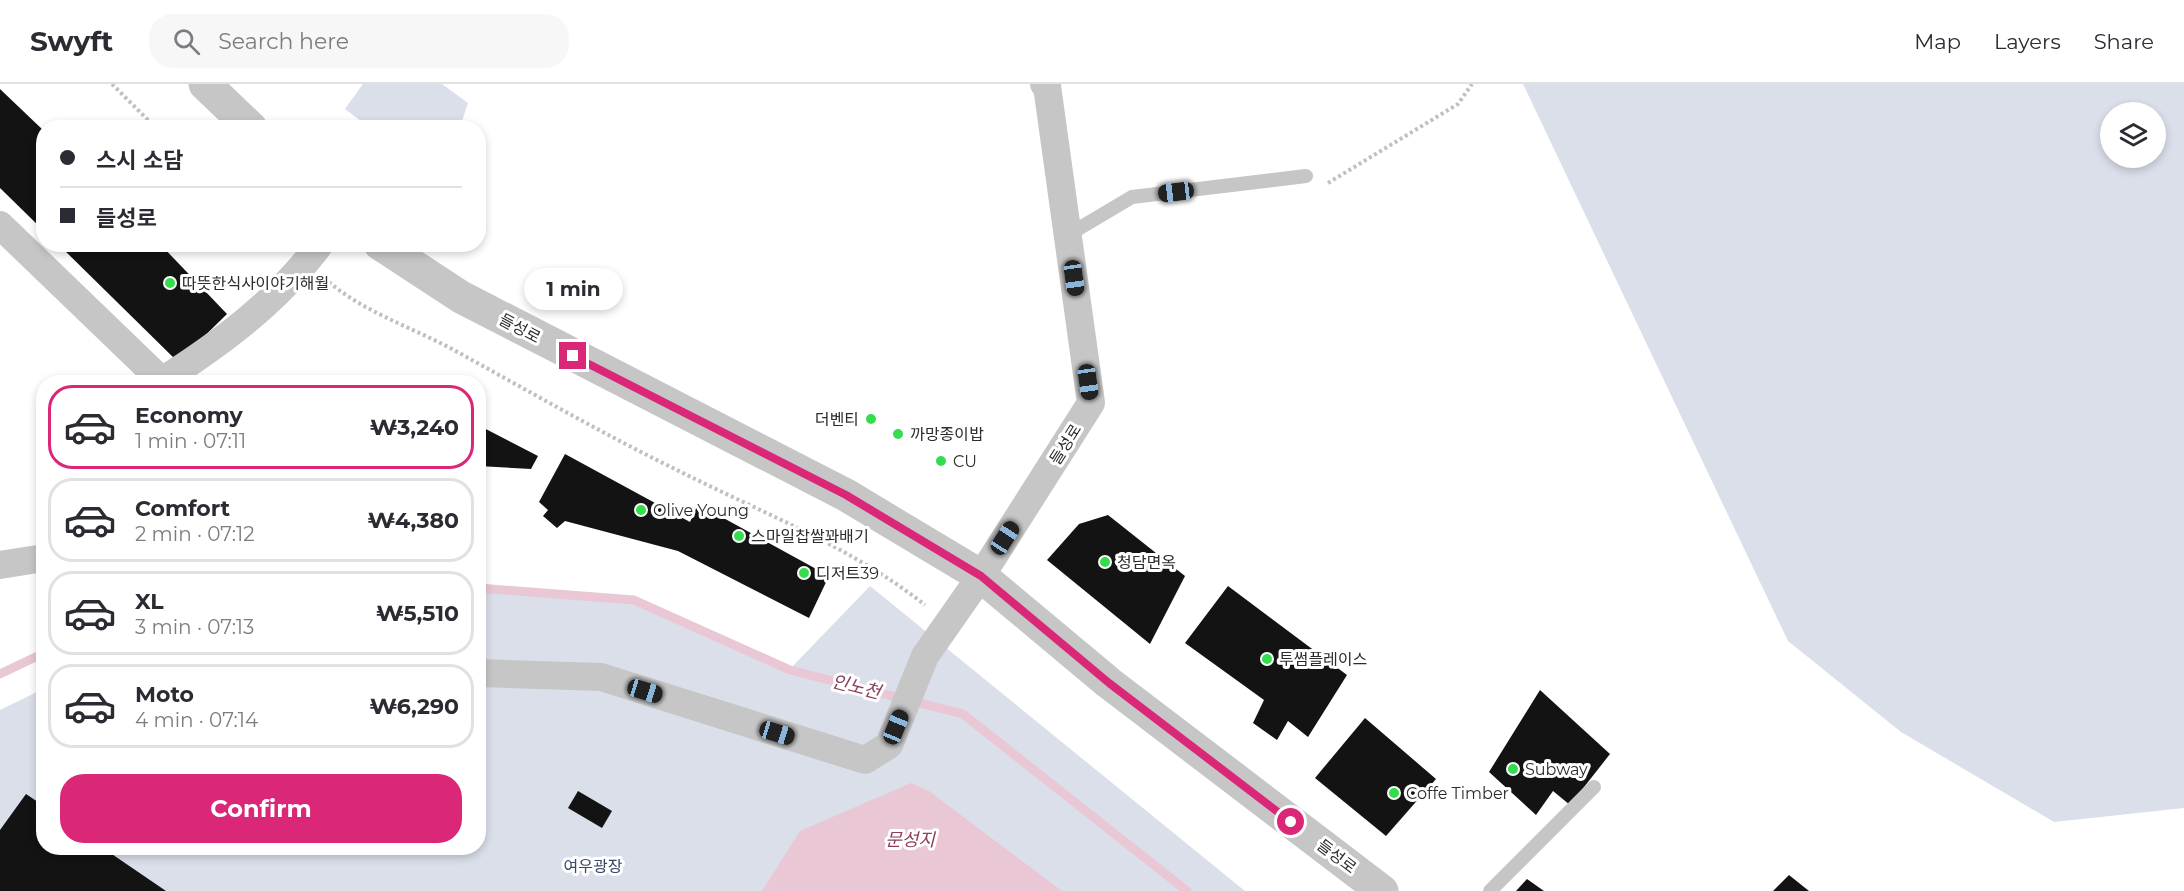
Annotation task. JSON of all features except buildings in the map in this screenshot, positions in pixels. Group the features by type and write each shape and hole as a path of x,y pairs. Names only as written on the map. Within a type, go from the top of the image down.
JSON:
{"street":[{"path":"204,84 242,120"},
{"name":"들성로","path":"981,576 1091,404 1047,86 1044,84"},
{"path":"0,225 154,375"},
{"path":"171,375 255,316 299,272 314,252"},
{"name":"들성로","path":"392,252 461,297 846,495 981,576 1109,683 1382,891"},
{"path":"0,565 36,559"},
{"path":"486,673 601,677 865,760 889,745 925,656 981,576"}],"lane":[{"path":"1068,236 1132,197 1306,176"},
{"path":"1490,891 1594,787"}],"path":[{"path":"112,84 148,120"},
{"path":"1306,176 1328,183 1458,104 1472,84"},
{"path":"328,281 345,296 451,348 605,435 841,551 900,585"}],"green space":[{"path":"363,84 442,84 468,103 462,120 360,120 345,109"},
{"path":"1523,84 2184,84 2184,808 2054,822 1901,732 1788,641"},
{"name":"여우광장","path":"870,586 1245,891 0,891 0,710 36,692 36,855 486,855 486,589 634,600 790,669"}],"water":[{"name":"문성지","path":"911,783 929,791 1062,891 762,891 800,831"}],"waterway":[{"name":"인노천","path":"486,589 634,600 790,670 963,714 1187,891"},
{"name":"인노천","path":"0,674 36,657"}],"place":[{"name":"따뜻한식사이야기해월","path":"170,283"},
{"name":"더벤티","path":"871,419"},
{"name":"까망종이밥","path":"898,434"},
{"name":"CU","path":"941,461"},
{"name":"Olive Young","path":"641,510"},
{"name":"스마일찹쌀꽈배기","path":"739,536"},
{"name":"청담면옥","path":"1105,562"},
{"name":"디저트39","path":"804,573"},
{"name":"투썸플레이스","path":"1267,659"},
{"name":"Subway","path":"1513,769"},
{"name":"Coffe Timber","path":"1394,793"}],"route":[{"path":"573,356 846,495 981,576 1109,683 1291,822"}]}
